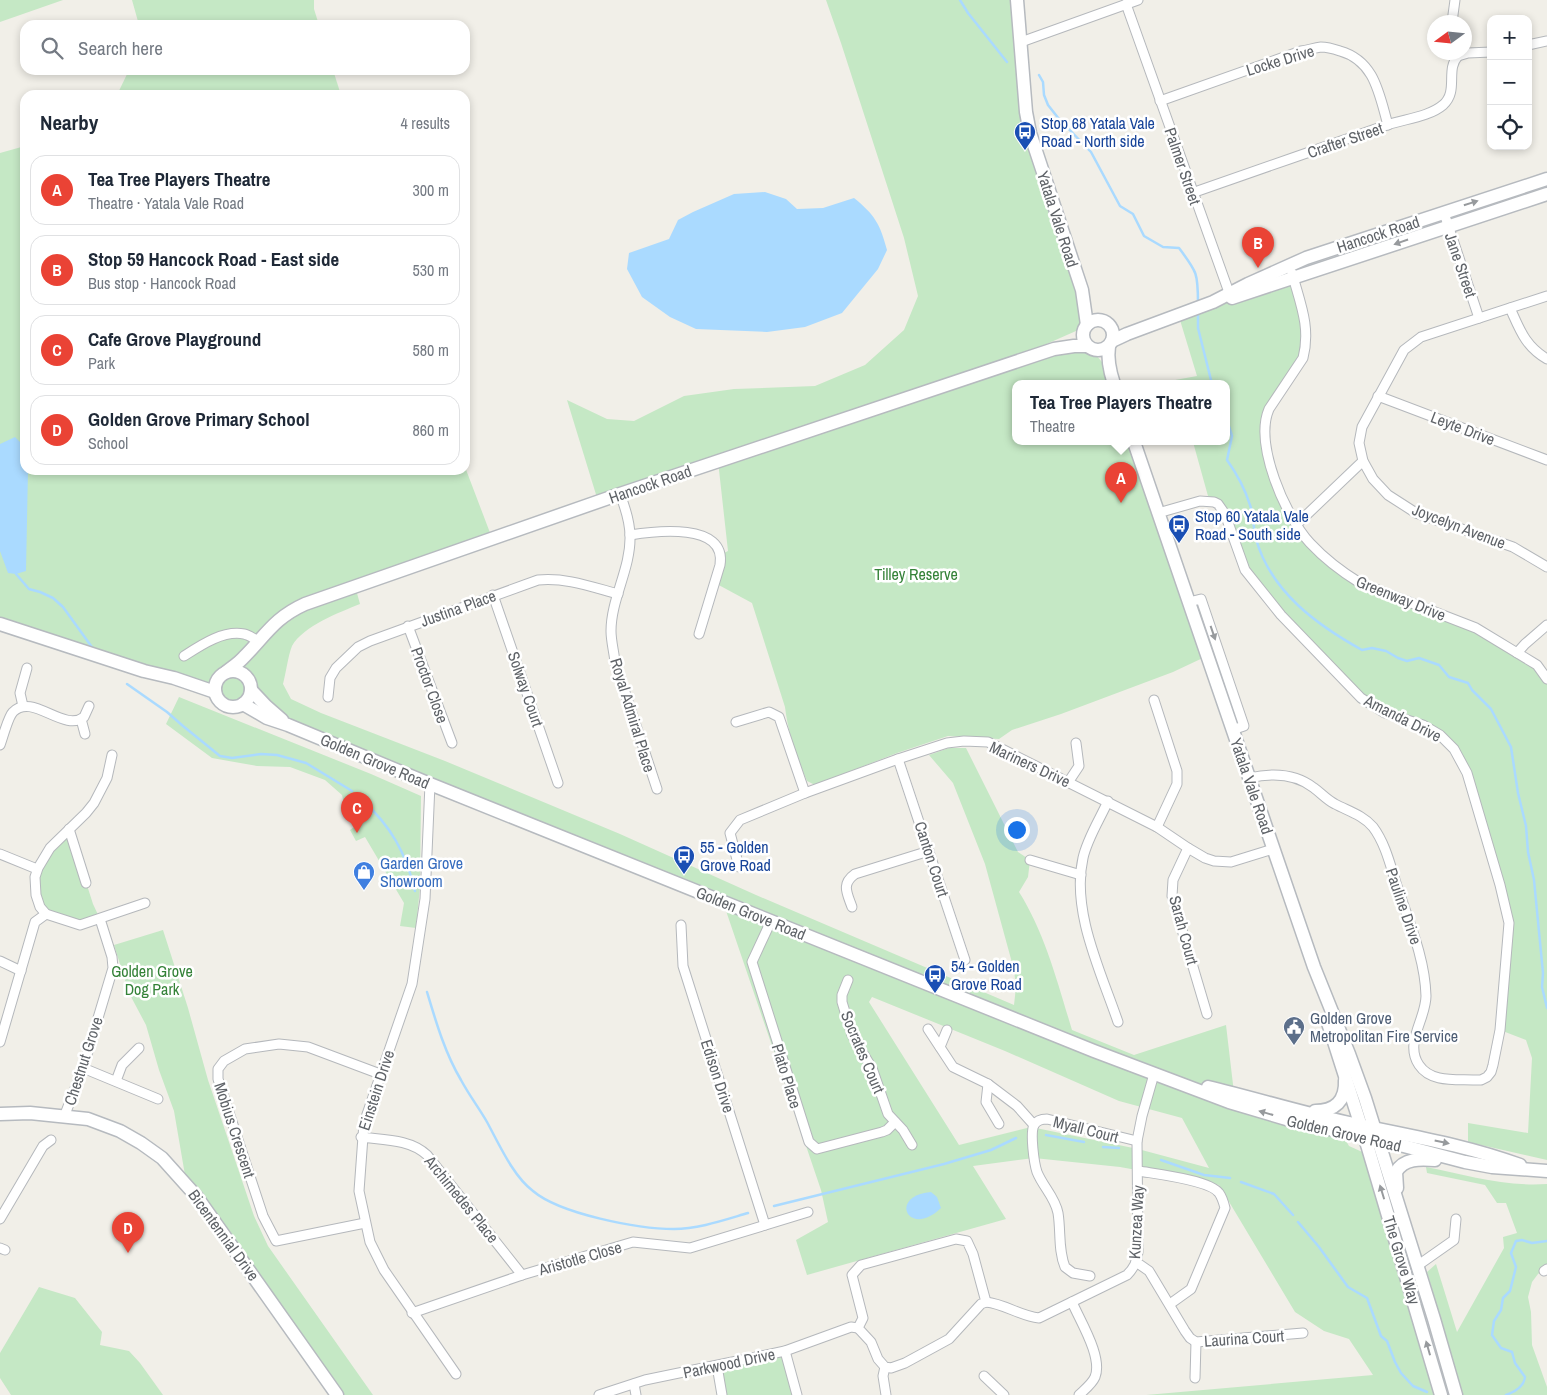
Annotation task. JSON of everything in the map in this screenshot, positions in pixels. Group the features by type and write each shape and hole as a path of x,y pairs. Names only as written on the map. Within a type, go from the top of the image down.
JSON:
{"main road":[{"name":"Yatala Vale Road","path":"1017,0 1025,102 1030,133 1082,290 1085,328"},
{"name":"Hancock Road","path":"1230,296 1306,258 1547,179"},
{"name":"Hancock Road","path":"1111,343 1164,320 1230,296 1293,278 1547,194"},
{"name":"Yatala Vale Road","path":"1082,290 1106,323"},
{"path":"1095,320 1106,323 1113,333 1108,353 1112,378 1083,338 1085,328 1095,320"},
{"name":"Hancock Road","path":"1106,323 1126,327 1153,320 1164,320"},
{"name":"Hancock Road","path":"1054,349 1085,328"},
{"path":"1090,348 1100,350 1111,343"},
{"name":"Hancock Road","path":"222,675 243,659 279,618 290,610 305,604 620,494 1054,349 1074,346 1090,348"},
{"name":"Yatala Vale Road","path":"1135,445 1314,967 1357,1078 1369,1133"},
{"path":"0,624 215,692"},
{"path":"0,632 20,631"},
{"name":"Hancock Road","path":"247,677 259,641"},
{"path":"174,678 205,680 222,675 237,671 247,677 251,690 243,704 238,707 226,706 220,702 215,692 215,686 222,675"},
{"name":"Golden Grove Road","path":"251,690 288,725"},
{"name":"Golden Grove Road","path":"243,704 267,718 1156,1075 1252,1109 1293,1121 1369,1133 1394,1132 1492,1155 1541,1170"},
{"path":"1314,967 1315,982 1337,1052 1369,1133"},
{"path":"1302,1110 1327,1110 1339,1103 1345,1088 1344,1073"},
{"name":"Golden Grove Road","path":"1156,1075 1302,1110 1369,1133 1465,1162 1492,1167 1541,1170"},
{"path":"1357,1078 1380,1122 1394,1132"},
{"name":"Bicentennial Drive","path":"0,1114 30,1113 88,1119 120,1131 152,1150 171,1166 211,1216 337,1395"},
{"name":"Bicentennial Drive","path":"70,1118 115,1135 134,1145 152,1158 179,1183 330,1395"},
{"name":"The Grove Way","path":"1369,1133 1409,1240 1456,1395"},
{"name":"The Grove Way","path":"1369,1133 1441,1395"},
{"path":"1409,1240 1397,1188 1397,1169 1406,1162 1418,1160 1465,1162"}],"street":[{"path":"1021,42 1138,0"},
{"path":"1453,15 1455,0"},
{"name":"Palmer Street","path":"1126,4 1230,296"},
{"path":"1532,44 1547,41"},
{"name":"Locke Drive","path":"1160,101 1301,51 1323,47 1342,51 1359,59 1369,71 1376,84 1388,125"},
{"path":"1472,53 1487,52"},
{"name":"Crafter Street","path":"1192,193 1436,110 1446,103 1452,91 1452,69 1455,60"},
{"name":"Jane Street","path":"1444,212 1479,318"},
{"name":"Greenway Drive","path":"1289,266 1307,331 1306,348 1303,358 1269,409 1265,428 1267,452 1275,483 1297,524 1309,542 1348,576 1360,583 1476,628 1537,665 1547,678"},
{"name":"Joycelyn Avenue","path":"1547,296 1420,337 1404,350 1362,427 1359,443 1363,461 1373,479 1388,495 1416,512 1513,547 1547,567"},
{"path":"1510,308 1523,338 1538,354 1547,360"},
{"name":"Leyte Drive","path":"1378,396 1547,460"},
{"path":"1297,524 1363,461"},
{"name":"Royal Admiral Place","path":"620,494 630,535 627,561 611,630 615,662 656,789"},
{"name":"Amanda Drive","path":"1158,513 1200,502 1208,501 1218,504 1225,514 1245,570 1281,615 1300,635 1361,698 1385,713 1432,729 1448,741 1460,756 1468,773 1509,923 1500,1030 1495,1056 1491,1072 1481,1080 1475,1080"},
{"path":"630,535 666,530 687,532 706,538 722,554 699,634"},
{"name":"Justina Place","path":"328,697 330,678 336,668 358,647 408,626 494,595 538,580 549,579 560,579 618,594"},
{"name":"Solway Court","path":"494,595 558,783"},
{"path":"1517,653 1547,625"},
{"name":"Proctor Close","path":"408,626 452,743"},
{"path":"184,656 201,645 232,634 245,634 259,641"},
{"path":"23,706 20,693 27,668"},
{"path":"1154,700 1177,771 1175,790 1157,827"},
{"path":"0,745 13,712 23,706 35,707 56,717 81,720"},
{"path":"81,720 89,706"},
{"path":"736,722 769,712 778,717 805,793"},
{"path":"81,720 85,734"},
{"name":"Mariners Drive","path":"740,866 730,833 740,820 805,793 898,759 948,743 964,741 988,742 1157,827 1205,858 1232,862 1273,849"},
{"path":"1069,782 1079,766 1076,743"},
{"path":"112,755 107,778 94,803 50,848 37,870 35,877 36,896 40,907 46,914 80,925 145,903"},
{"name":"Canton Court","path":"898,759 965,960"},
{"name":"Pauline Drive","path":"1249,778 1274,774 1295,778 1313,787 1328,800 1357,814 1373,827 1384,847 1419,951 1426,998 1414,1042 1414,1055 1419,1065 1436,1078 1475,1080"},
{"name":"Einstein Drive","path":"430,784 425,899 412,984 364,1122 361,1137 359,1191 370,1242 384,1270 456,1374"},
{"path":"1108,802 1083,858 1081,875 1082,900 1086,930 1118,1022"},
{"path":"69,829 86,883"},
{"name":"Sarah Court","path":"1188,848 1173,880 1172,896 1207,1014"},
{"path":"852,907 846,886 849,878 855,874 929,851"},
{"path":"0,854 37,870"},
{"path":"1030,860 1081,875"},
{"path":"0,1042 35,922 46,914"},
{"name":"Chestnut Grove","path":"70,1118 113,968 112,957 100,918"},
{"name":"Plato Place","path":"770,921 753,959 753,966 809,1142 817,1149 829,1147 882,1132 895,1122"},
{"name":"Edison Drive","path":"681,924 683,966 765,1225"},
{"path":"0,962 21,971"},
{"name":"Socrates Court","path":"848,980 842,995 842,1002 851,1032 872,1068 888,1114 904,1132 912,1145"},
{"path":"928,1030 953,1067 988,1084 1017,1106 1034,1125"},
{"path":"940,1047 947,1030"},
{"name":"Mobius Crescent","path":"365,1223 276,1241 263,1216 218,1079 218,1068 224,1061 245,1050 279,1044 308,1046 380,1074"},
{"path":"116,1081 122,1065 139,1048"},
{"path":"83,1068 158,1099"},
{"name":"Kunzea Way","path":"986,1302 1000,1305 1028,1317 1039,1318 1126,1275 1136,1262 1138,1252 1138,1141 1142,1116 1156,1075"},
{"path":"988,1084 986,1102 999,1124"},
{"name":"Myall Court","path":"1090,1276 1073,1273 1064,1267 1058,1214 1054,1201 1036,1170 1032,1135 1034,1125 1040,1119 1047,1119 1138,1141"},
{"name":"Archimedes Place","path":"361,1137 400,1142 419,1147 522,1275"},
{"path":"0,1219 43,1146 51,1140"},
{"path":"1139,1171 1195,1181 1210,1186 1219,1192 1225,1208 1190,1289 1170,1304"},
{"name":"Aristotle Close","path":"412,1313 522,1275 633,1242 690,1248 808,1212"},
{"path":"1417,1266 1454,1240 1456,1220"},
{"path":"956,1238 967,1241 974,1254 986,1302 981,1304 949,1339 905,1363 891,1368 885,1367 878,1360 871,1342 858,1328 863,1318 852,1275 861,1265 956,1238"},
{"path":"1454,1240 1463,1243"},
{"name":"Laurina Court","path":"1136,1262 1149,1270 1185,1331 1196,1342 1303,1333"},
{"path":"1072,1302 1090,1340 1097,1366 1093,1380 1079,1395"},
{"name":"Parkwood Drive","path":"599,1395 645,1380 785,1351 851,1327 858,1328"},
{"path":"1195,1378 1196,1342"},
{"path":"785,1351 797,1395"},
{"path":"716,1366 722,1395"},
{"path":"885,1367 883,1376 886,1395"},
{"path":"984,1376 1004,1395"},
{"path":"634,1384 636,1395"}],"green space":[{"path":"0,0 63,0 0,22"},
{"path":"132,0 314,0 314,9 317,20 138,20"},
{"name":"Tilley Reserve","path":"826,0 1017,0 1026,112 1087,299 1085,327 988,370 1087,346 1103,363 1112,380 1012,380 1012,445 1135,445 1207,656 1173,672 1061,714 1012,730 999,739 948,736 897,753 815,785 807,781 796,754 785,707 752,603 715,583 722,554 728,551 718,461 598,501 567,400 607,419 634,421 684,396 734,389 815,386 865,365 904,330 918,296 904,238"},
{"path":"127,75 335,75 339,90 119,90"},
{"path":"20,147 20,475 468,475 492,538 355,586 360,604 313,626 304,632 292,646 283,684 291,699 321,713 445,761 620,834 756,895 1014,1005 1016,987 1014,970 985,864 953,783 929,755 949,748 966,748 1018,852 1030,860 1028,877 1019,892 1044,942 1072,1030 1134,1055 1226,1025 1234,1093 1341,1132 1349,1146 1369,1155 1441,1395 1146,1395 1373,1375 1349,1339 1324,1331 1295,1312 1219,1185 1120,1167 1034,1158 973,1166 1006,1219 807,1275 796,1240 828,1222 821,1190 723,902 206,690 0,619 0,153","holes":["872,997 1005,1051 1119,1101 1182,1118 1209,1168 1138,1149 1031,1127 959,1145 869,1002"]},
{"path":"1293,279 1306,348 1269,409 1267,452 1309,549 1348,576 1476,628 1517,653 1547,679 1547,1160 1468,1142 1468,1123 1528,1133 1532,1058 1526,1040 1500,1030 1508,928 1464,764 1440,735 1374,707 1326,662 1245,570 1225,514 1208,496 1194,445 1230,445 1230,380 1175,380 1197,376 1180,320"},
{"path":"179,697 421,796 420,887 416,928 400,926 404,903 365,837 356,841 350,830 357,825 346,812 342,795 325,780 290,767 257,766 212,758 166,724"},
{"path":"69,829 93,904 100,919 80,925 40,907 38,868"},
{"name":"Golden Grove Dog Park","path":"163,930 188,1008 208,1080 254,1216 268,1246 373,1395 339,1395 185,1175 174,1111 159,1070 146,1025 129,993 114,945"},
{"path":"1426,1167 1501,1182 1547,1184 1547,1268 1538,1274 1532,1282 1528,1297 1531,1312 1532,1345 1547,1387 1547,1395 1463,1395 1427,1272 1436,1264 1457,1332 1504,1248 1503,1237 1517,1233 1506,1203 1497,1203 1485,1185 1427,1173"},
{"path":"39,1287 75,1298 102,1332 100,1345 129,1351 163,1395 11,1395 0,1378 0,1353"},
{"path":"785,1351 797,1395 722,1395 717,1366"}],"water":[{"path":"765,192 786,199 797,209 823,208 854,198 876,221 887,250 878,269 842,313 805,327 767,332 696,329 670,317 642,297 627,269 629,253 669,239 678,220 693,212 734,194"},
{"path":"15,437 20,442 20,475 28,475 26,571 16,574 8,573 0,551 0,444"},
{"path":"931,1192 937,1197 941,1208 930,1216 920,1219 912,1218 906,1207 910,1201 917,1195"}],"waterway":[{"path":"960,0 1007,62"},
{"path":"1039,75 1043,82 1044,95 1048,105 1091,152 1120,206 1133,214 1144,236 1163,247 1179,248 1190,262 1197,279 1198,303"},
{"path":"1198,311 1198,328 1211,380"},
{"path":"1230,430 1232,436 1227,460 1248,499 1256,539 1263,558 1284,591 1313,618 1362,650 1372,648 1386,651 1407,661 1419,658 1439,665 1449,677 1468,683 1472,690 1491,709 1511,747 1518,793 1526,826 1528,852 1534,880 1543,973 1542,987 1547,1008"},
{"path":"16,574 29,589 53,598 63,607 94,650"},
{"path":"127,684 167,712 220,756 232,758 261,754 277,755 306,763 352,791"},
{"path":"362,800 381,820 396,841 407,864 415,891"},
{"path":"427,992 441,1037 455,1070 513,1168 533,1191 561,1207 600,1219 659,1228 674,1229 711,1224 748,1213"},
{"path":"1046,1135 1084,1142"},
{"path":"774,1206 944,1164 991,1150 1016,1138"},
{"path":"1103,1147 1119,1148"},
{"path":"1161,1160 1204,1175 1230,1178"},
{"path":"1241,1182 1274,1194 1293,1215"},
{"path":"1298,1222 1348,1287 1367,1298 1381,1336 1387,1341 1401,1373 1413,1386 1427,1392"},
{"path":"1506,1395 1521,1386 1525,1377 1515,1363 1512,1352 1501,1348 1492,1335 1494,1321 1501,1310 1503,1298 1510,1291 1516,1267 1511,1253 1516,1241 1522,1240 1532,1243 1547,1241"}],"place":[{"name":"Stop 68 Yatala Vale Road - North side","path":"1025,151"},
{"name":"Stop 59 Hancock Road - East side","path":"1258,268"},
{"name":"Tea Tree Players Theatre","path":"1121,503"},
{"name":"Stop 60 Yatala Vale Road - South side","path":"1179,544"},
{"name":"Cafe Grove Playground","path":"357,833"},
{"name":"55 - Golden Grove Road","path":"684,875"},
{"name":"Garden Grove Showroom","path":"364,891"},
{"name":"54 - Golden Grove Road","path":"935,994"},
{"name":"Golden Grove Metropolitan Fire Service","path":"1294,1046"},
{"name":"Golden Grove Primary School","path":"128,1253"}]}
